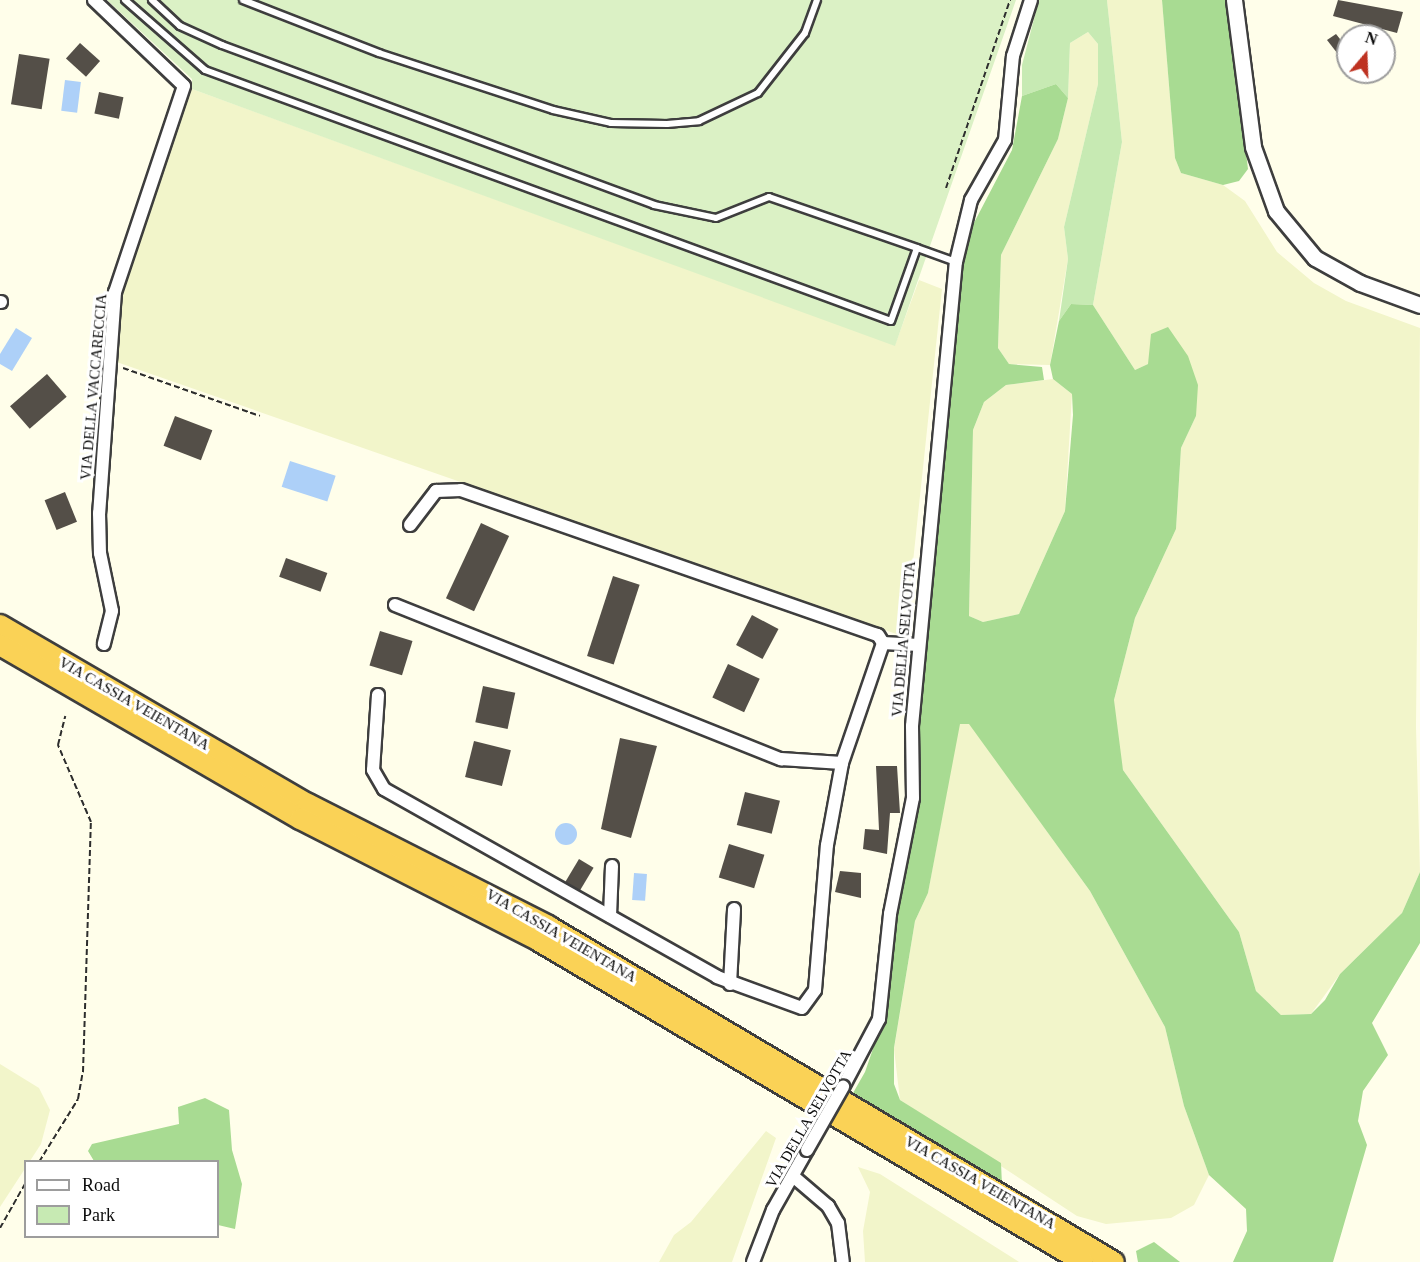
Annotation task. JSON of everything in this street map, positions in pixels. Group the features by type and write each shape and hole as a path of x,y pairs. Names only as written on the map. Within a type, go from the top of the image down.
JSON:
{"highway":[{"name":"VIA CASSIA VEIENTANA","path":"0,625 308,804 548,926 1113,1262"},
{"name":"VIA CASSIA VEIENTANA","path":"0,645 300,819 539,941 1083,1262"}],"street":[{"name":"VIA DELLA VACCARECCIA","path":"94,0 183,86 115,292 99,527 112,617 105,644"},
{"name":"VIA DELLA SELVOTTA","path":"753,1262 773,1210 794,1177 879,1019 890,914 913,798 919,645 956,262 971,200 1005,140 1013,56 1031,0"},
{"path":"1234,0 1253,147 1276,211 1315,258 1350,278 1420,305"},
{"path":"410,525 436,491 461,490 878,635 883,643"},
{"path":"395,605 781,759 842,763"},
{"path":"883,643 919,645"},
{"path":"378,695 372,765 378,784 730,984 790,1008 810,1002 827,845 842,763 883,643"},
{"path":"610,916 612,866"},
{"path":"730,984 734,909"},
{"path":"794,1177 828,1206 838,1223 843,1262"}],"lane":[{"path":"125,0 205,70 891,321 917,248"},
{"path":"152,0 180,26 222,45 654,205 716,218 769,197 956,262"},
{"path":"243,0 379,53 553,110 611,123 667,124 699,121 758,93 805,33 817,0"}],"path":[{"path":"946,188 1010,0"},
{"path":"109,363 260,416"},
{"path":"40,1160 78,1099 83,1072 91,822 58,745 65,716"},
{"path":"0,1228 24,1186"}],"green space":[{"path":"107,0 1016,0 895,346 192,89 192,79"},
{"path":"1039,0 1107,0 1122,142 1093,305 1071,304 1059,321 1068,259 1064,227 1098,84 1098,44 1088,32 1070,43 1068,98 1056,84 1022,96 1022,65"},
{"path":"1107,0 1162,0 1175,158 1181,173 1223,185 1245,201 1277,252 1314,283 1346,301 1420,328 1416,727 1420,872 1402,913 1340,974 1311,1014 1281,1015 1256,991 1239,932 1123,770 1115,734 1114,700 1135,618 1176,529 1181,448 1196,416 1148,364 1135,370 1093,305 1122,142"},
{"path":"1162,0 1227,0 1248,169 1239,181 1223,185 1181,173 1175,158"},
{"path":"1088,32 1098,44 1098,84 1064,227 1068,259 1050,365 1009,364 998,348 1001,255 1058,139 1068,98 1070,43"},
{"path":"1056,84 1068,98 1058,139 1001,255 998,348 1009,364 1042,367 1044,380 1006,385 984,402 973,430 969,616 983,622 1019,614 1065,511 1073,415 1072,394 1053,379 1050,365 1059,321 1071,304 1093,305 1135,370 1148,364 1151,334 1168,327 1188,356 1198,385 1196,416 1181,448 1176,529 1135,618 1114,700 1123,770 1239,932 1256,991 1281,1015 1311,1014 1325,1000 1340,974 1402,913 1420,872 1420,943 1372,1023 1388,1055 1363,1091 1358,1121 1367,1145 1333,1262 1233,1262 1247,1231 1246,1209 1209,1175 1184,1106 1165,1027 1090,891 969,724 960,724 928,893 915,921 894,1048 894,1084 900,1100 1001,1163 1002,1185 849,1100 865,1072 884,1017 892,975 893,919 914,825 920,697 965,240 1012,150 1022,96"},
{"path":"192,89 895,345 919,280 942,289 905,637 108,359 115,292 183,91"},
{"path":"1053,379 1072,394 1065,511 1019,614 983,622 969,616 973,430 984,402 1006,385"},
{"path":"969,723 1090,891 1165,1027 1184,1106 1209,1175 1194,1205 1171,1218 1106,1224 1077,1216 900,1100 894,1049 915,921 928,893 959,724"},
{"path":"0,1064 39,1088 50,1110 41,1144 31,1160 24,1160 24,1170 0,1207"},
{"path":"205,1098 229,1110 232,1150 242,1184 235,1229 219,1225 219,1160 93,1160 88,1151 92,1144 179,1124 178,1107"},
{"path":"766,1131 776,1138 732,1262 659,1262 674,1235 691,1222"},
{"path":"858,1167 880,1174 1019,1262 865,1262 863,1231 870,1192"},
{"path":"1154,1242 1180,1262 1138,1262 1136,1251"}],"water":[{"path":"65,80 81,82 77,113 61,111"},
{"path":"16,328 32,338 12,371 0,364 0,354"},
{"path":"290,461 336,476 327,502 282,487"},
{"path":"566,823 574,826 577,834 574,842 566,845 558,842 555,834 558,826"},
{"path":"634,873 647,874 645,901 632,900"}],"building":[{"path":"1338,0 1403,12 1397,33 1396,24 1363,24 1333,16"},
{"path":"1336,34 1336,52 1327,40"},
{"path":"80,43 100,61 86,77 66,59"},
{"path":"19,54 50,59 42,109 11,104"},
{"path":"99,92 123,97 119,119 94,114"},
{"path":"47,374 67,397 30,429 10,406"},
{"path":"175,416 212,430 201,460 164,446"},
{"path":"65,492 77,522 57,530 45,500"},
{"path":"481,523 509,536 474,611 446,598"},
{"path":"286,558 327,573 321,592 279,577"},
{"path":"613,576 640,585 614,665 587,656"},
{"path":"752,615 778,629 763,659 736,645"},
{"path":"380,631 413,641 402,675 369,665"},
{"path":"728,664 760,679 744,712 712,698"},
{"path":"483,686 515,693 508,729 475,722"},
{"path":"620,738 657,746 631,838 601,829"},
{"path":"474,741 511,750 502,786 465,777"},
{"path":"876,766 897,766 900,813 890,813 887,854 863,849 865,829 879,830"},
{"path":"745,792 780,801 772,834 737,825"},
{"path":"729,844 764,855 754,888 719,877"},
{"path":"579,859 594,868 580,891 565,882"},
{"path":"840,871 861,873 861,898 835,892"}]}
